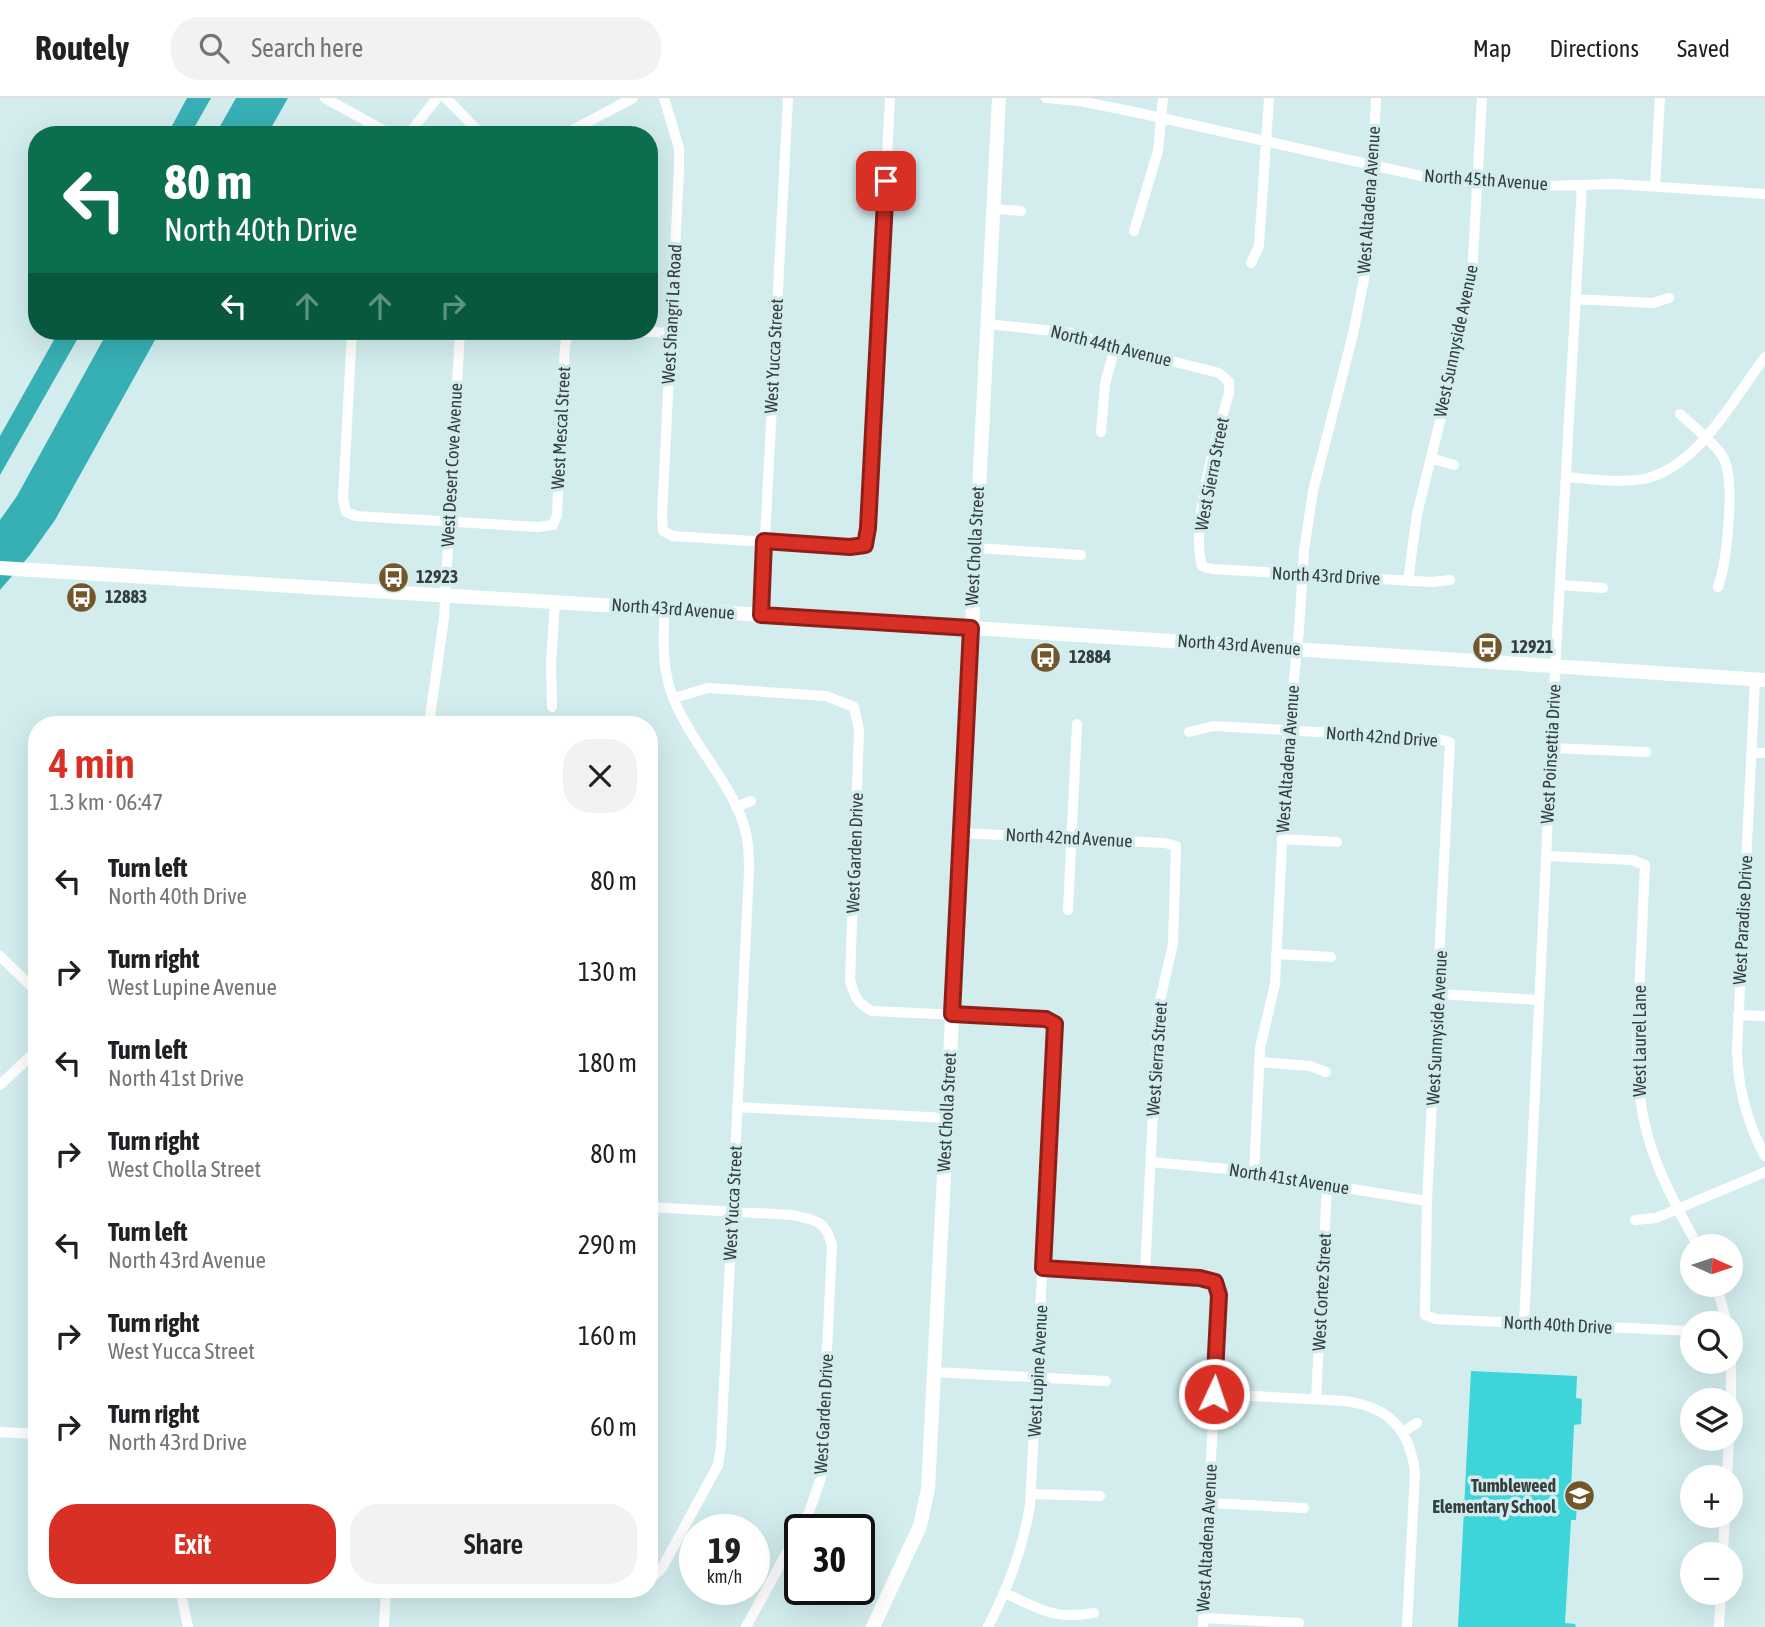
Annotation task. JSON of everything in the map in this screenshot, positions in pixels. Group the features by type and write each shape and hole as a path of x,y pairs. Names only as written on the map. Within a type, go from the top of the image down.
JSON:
{"main road":[{"name":"West Cholla Street","path":"873,1627 909,1552 926,1503 999,98"},
{"name":"North 43rd Avenue","path":"0,568 1760,679"}],"street":[{"path":"325,98 376,126"},
{"path":"415,126 437,98"},
{"path":"446,98 473,126"},
{"path":"580,126 633,98"},
{"name":"West Shangri La Road","path":"664,98 679,148 680,170 663,531 673,536 764,541"},
{"name":"West Yucca Street","path":"761,615 788,98"},
{"path":"764,541 850,547 865,545 890,98"},
{"name":"North 45th Avenue","path":"1046,98 1080,101 1162,118 1434,179 1477,183 1655,186 1765,194"},
{"path":"1134,231 1158,151 1163,98"},
{"path":"1251,263 1259,246 1269,98"},
{"name":"West Altadena Avenue","path":"1254,1174 1259,1062 1275,984 1288,730 1303,574 1313,491 1362,291 1370,220 1376,98"},
{"name":"West Sunnyside Avenue","path":"1408,581 1417,513 1459,345 1472,276 1482,98"},
{"path":"1655,186 1660,98"},
{"name":"West Poinsettia Drive","path":"1524,1324 1582,185"},
{"path":"994,209 1021,211"},
{"path":"1576,299 1653,303 1669,298"},
{"name":"North 44th Avenue","path":"988,324 1071,333 1219,373 1229,382"},
{"path":"658,332 671,333"},
{"path":"352,340 344,499 346,512 356,516 449,521"},
{"name":"West Desert Cove Avenue","path":"430,716 440,659 445,595 459,340"},
{"name":"West Mescal Street","path":"449,521 538,527 553,525 557,515 566,340"},
{"path":"1101,432 1105,384 1115,347"},
{"path":"1567,477 1628,480 1646,478 1674,467 1705,438 1765,357"},
{"name":"West Sierra Street","path":"1202,566 1198,551 1200,523 1229,393 1229,382"},
{"path":"1680,414 1721,453 1730,477 1724,569 1718,587"},
{"path":"1431,458 1454,465"},
{"path":"976,548 1081,555"},
{"name":"North 43rd Drive","path":"1202,566 1212,569 1408,581 1450,580"},
{"path":"1561,585 1603,588"},
{"path":"552,707 551,663 555,602"},
{"name":"West Yucca Street","path":"658,1572 719,1458 749,871 746,833 736,807 674,698 666,671 664,651 665,608"},
{"name":"West Paradise Drive","path":"1760,679 1751,752 1737,1060 1752,1130 1765,1156"},
{"name":"West Garden Drive","path":"674,698 708,688 826,696 854,707 859,730 850,980 854,999 872,1011 952,1014"},
{"path":"1068,910 1077,724"},
{"name":"North 42nd Drive","path":"1189,732 1214,726 1438,739 1450,742"},
{"name":"West Sunnyside Avenue","path":"1424,1315 1427,1201 1450,742"},
{"path":"1552,748 1646,752"},
{"path":"1751,752 1765,753"},
{"path":"736,807 751,801"},
{"name":"North 42nd Avenue","path":"961,833 1165,843 1176,846"},
{"path":"1282,839 1337,842"},
{"name":"West Sierra Street","path":"1144,1274 1158,1009 1173,944 1176,846"},
{"name":"West Laurel Lane","path":"1547,856 1632,860 1645,865 1636,1067 1640,1105 1662,1180 1692,1234"},
{"path":"1276,954 1331,957"},
{"path":"0,956 28,983"},
{"path":"1439,995 1539,1000"},
{"name":"West Lupine Avenue","path":"952,1014 1046,1019 1055,1024 1031,1493 1024,1539 1005,1593 988,1627"},
{"path":"1738,1015 1765,1016"},
{"path":"0,1086 28,1059"},
{"path":"1259,1062 1310,1066 1326,1072"},
{"path":"737,1107 947,1118"},
{"name":"North 41st Avenue","path":"1151,1162 1254,1174 1427,1201"},
{"path":"1635,1220 1651,1219 1678,1209 1765,1171"},
{"name":"West Cortez Street","path":"1316,1399 1327,1186"},
{"path":"658,1208 732,1211"},
{"name":"West Garden Drive","path":"732,1211 793,1215 814,1220 825,1226 832,1245 821,1478 812,1505 746,1627"},
{"path":"1043,1268 1144,1274"},
{"name":"West Altadena Avenue","path":"1144,1274 1200,1278 1215,1282 1219,1295 1203,1623"},
{"name":"North 40th Drive","path":"1424,1315 1436,1319 1680,1330"},
{"path":"934,1372 1106,1381"},
{"path":"1214,1394 1366,1404 1383,1412 1403,1432 1412,1451 1415,1472 1407,1627"},
{"path":"1403,1432 1417,1423"},
{"path":"0,1432 28,1434"},
{"path":"1031,1493 1100,1496"},
{"path":"1209,1503 1304,1508"},
{"path":"1005,1593 1051,1614 1070,1616 1094,1613"},
{"path":"182,1598 188,1627"},
{"path":"384,1627 386,1598"},
{"path":"1719,1627 1720,1605"},
{"path":"1203,1623 1299,1623"}],"shaded area":[{"path":"187,98 211,98 195,126 172,126"},
{"path":"236,98 288,98 272,126 220,126"},
{"path":"54,340 77,340 0,475 0,436"},
{"path":"103,340 155,340 55,520 0,590 0,520 17,496"},
{"path":"1471,1371 1577,1376 1576,1398 1582,1399 1581,1424 1574,1425 1571,1488 1578,1489 1576,1520 1571,1520 1565,1623 1575,1624 1576,1627 1458,1627"}],"place":[{"name":"12923","path":"393,577"},
{"name":"12883","path":"82,597"},
{"name":"12921","path":"1488,647"},
{"name":"12884","path":"1046,657"},
{"name":"Tumbleweed Elementary School","path":"1579,1496"}],"route":[{"path":"886,181 865,545 850,547 764,541 761,615 971,628 952,1014 1046,1019 1055,1024 1043,1268 1200,1278 1215,1282 1219,1295 1214,1394"}]}
